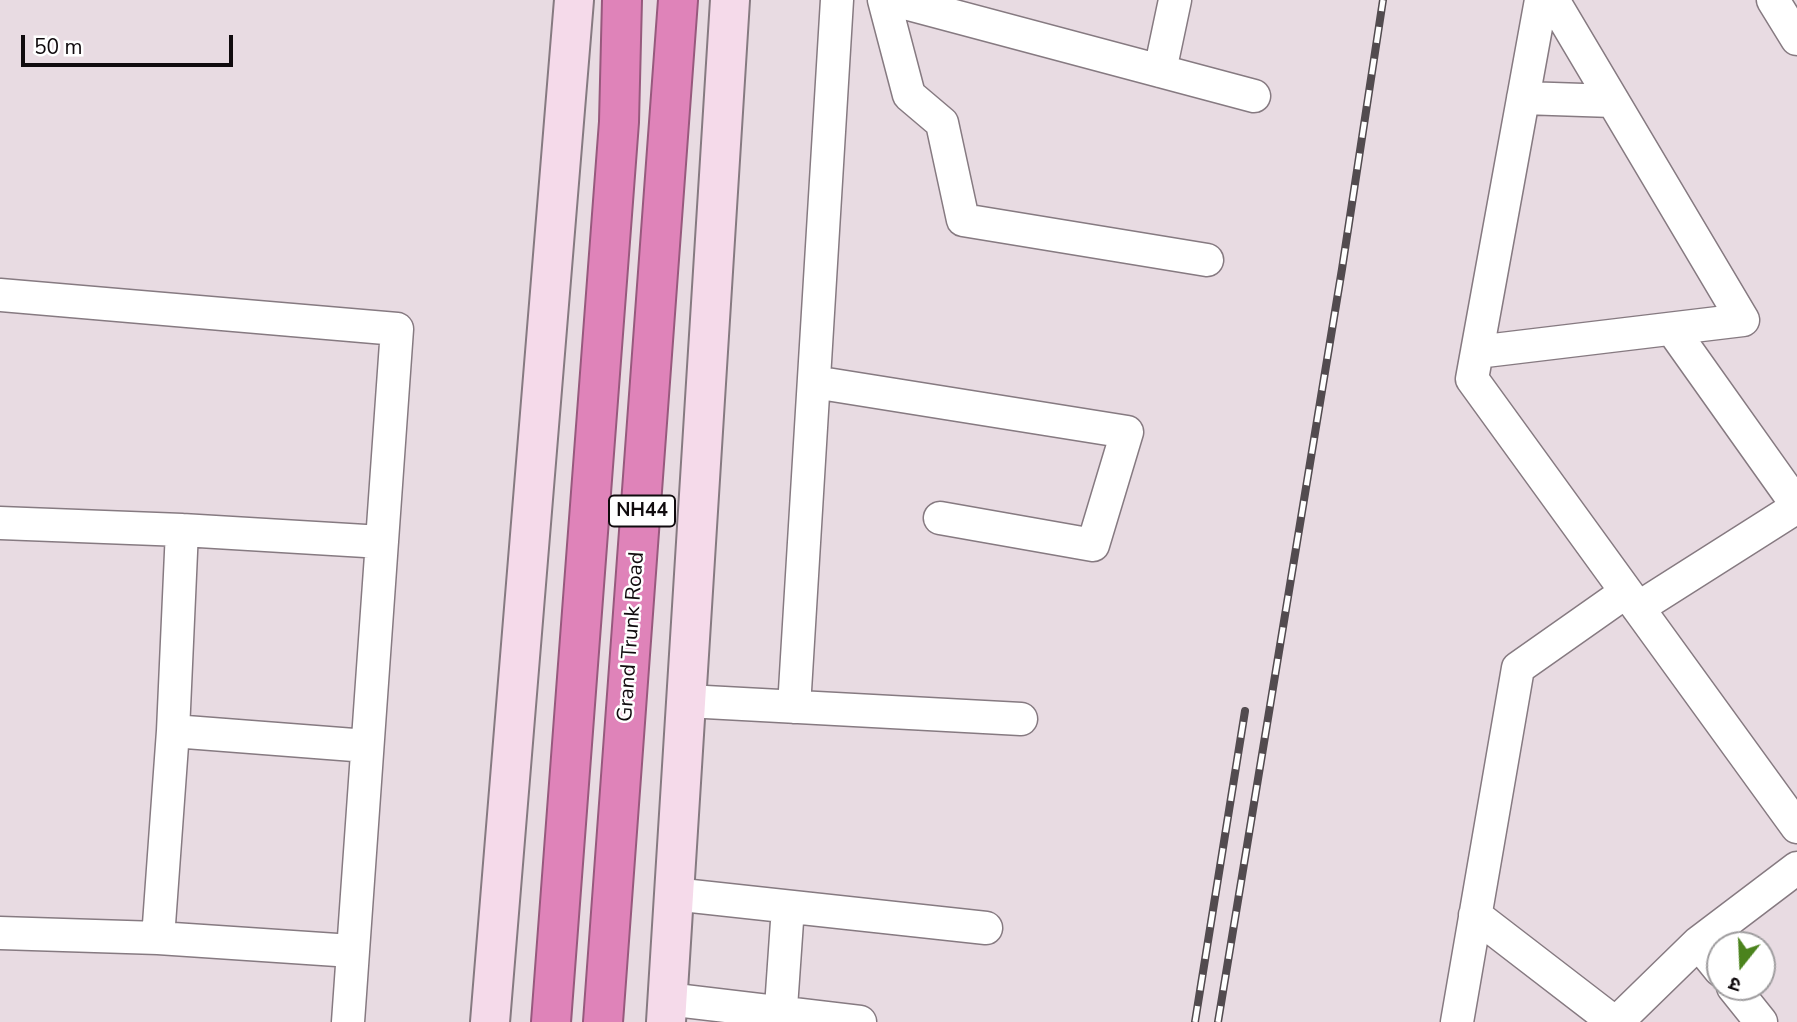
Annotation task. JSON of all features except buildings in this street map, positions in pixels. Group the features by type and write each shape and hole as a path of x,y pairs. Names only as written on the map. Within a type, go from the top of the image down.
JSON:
{"highway":[{"name":"NH44","path":"551,1022 619,122 622,0"},
{"name":"Grand Trunk Road","path":"603,1022 678,0"}],"street":[{"path":"489,1022 574,0"},
{"path":"730,0 666,1011 860,1022"},
{"path":"794,707 836,0"},
{"path":"884,0 909,94 942,122 964,220 1207,260"},
{"path":"894,0 1254,96"},
{"path":"1160,71 1175,0"},
{"path":"1541,0 1472,379 1797,827"},
{"path":"1477,352 1743,320 1553,0"},
{"path":"1773,0 1797,39"},
{"path":"1523,98 1613,101"},
{"path":"0,295 397,328 348,1022"},
{"path":"1457,1022 1518,668 1797,506 1672,328"},
{"path":"814,382 1127,432 1093,545 940,518"},
{"path":"0,523 382,542"},
{"path":"158,938 173,731 182,530"},
{"path":"687,701 1021,719"},
{"path":"173,731 367,746"},
{"path":"1475,915 1615,1022 1698,943 1797,868"},
{"path":"673,894 986,928"},
{"path":"781,1017 788,906"},
{"path":"0,933 158,938 352,951"},
{"path":"1698,943 1706,953"},
{"path":"1744,1001 1761,1022"}],"railway":[{"path":"1218,1022 1342,269 1383,0"},
{"path":"1195,1022 1245,711"}]}
